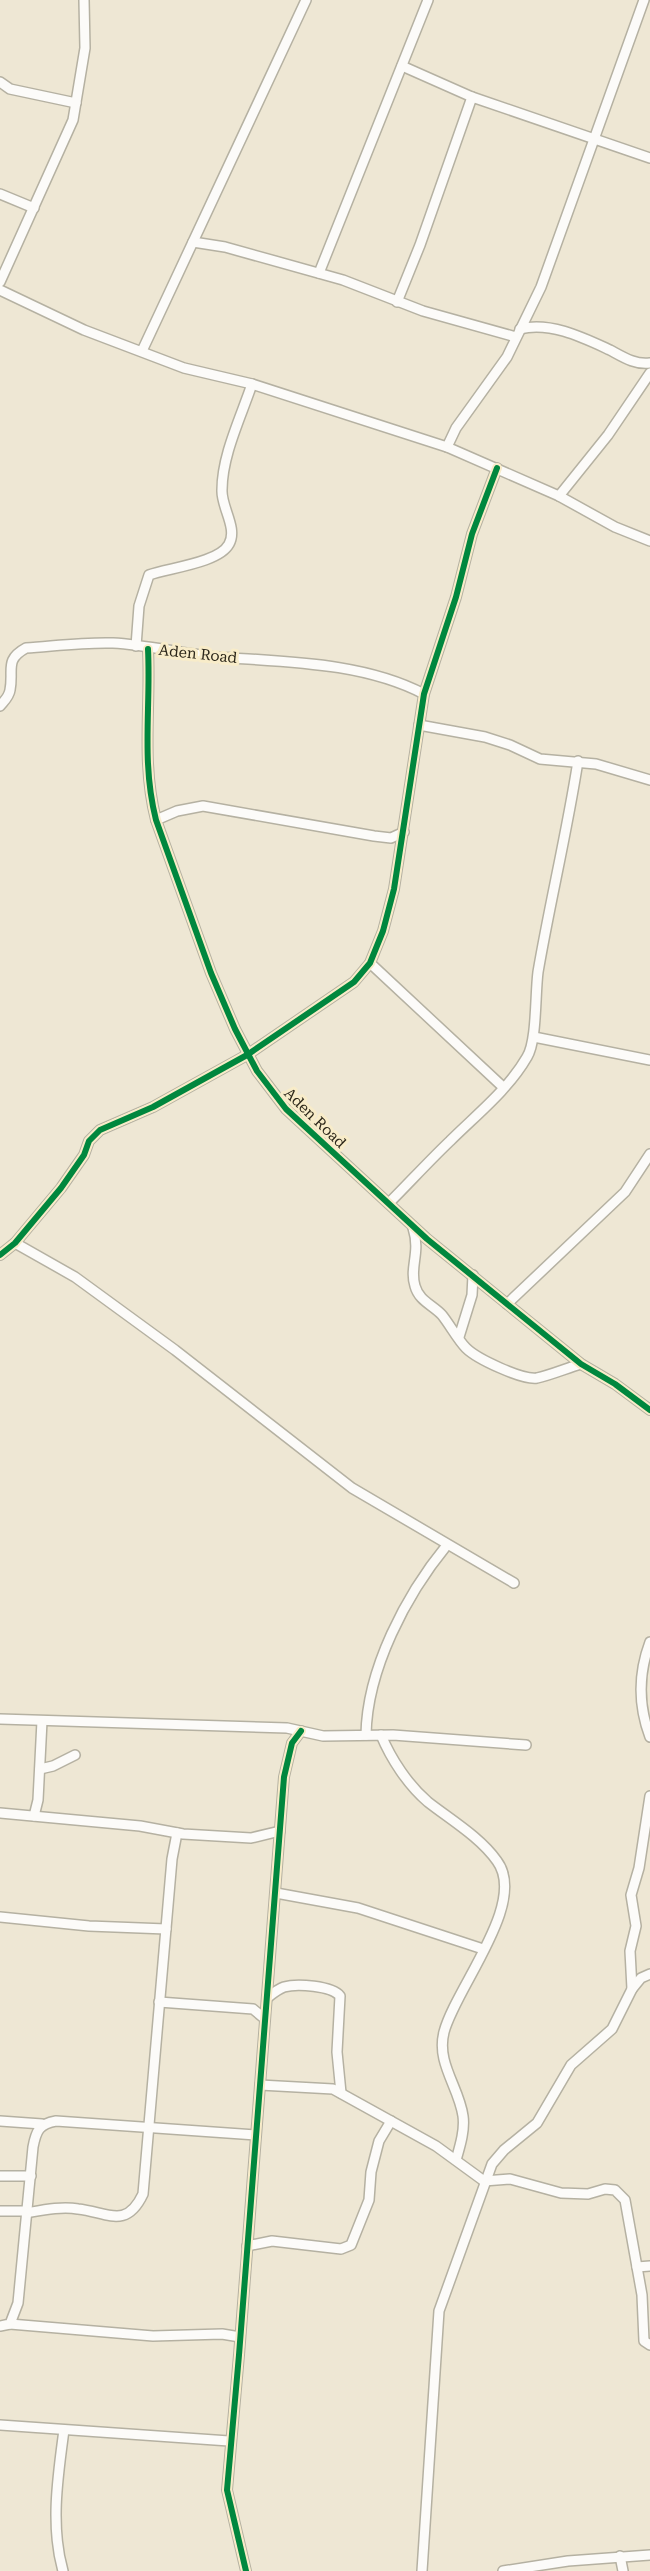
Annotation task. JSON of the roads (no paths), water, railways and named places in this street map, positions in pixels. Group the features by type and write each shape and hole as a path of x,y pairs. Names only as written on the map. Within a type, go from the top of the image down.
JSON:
{"street":[{"path":"0,282 73,120 85,48 84,0"},
{"path":"142,351 306,0"},
{"path":"319,273 428,0"},
{"path":"447,447 456,428 494,378 541,287 644,0"},
{"path":"402,66 472,97 650,158"},
{"path":"0,82 10,89 76,103"},
{"path":"397,302 420,245 472,97"},
{"path":"0,194 34,208"},
{"path":"193,242 225,247 319,273 397,302 518,333 544,327 579,337 635,362 650,363"},
{"path":"0,290 84,330 184,368 252,384 447,447 559,496 615,527 650,541"},
{"path":"559,496 608,435 650,373"},
{"path":"136,646 139,606 149,575 204,559 224,550 230,543 231,528 223,504 224,470 252,384"},
{"path":"0,1255 15,1243 61,1188 84,1155 89,1141 100,1130 153,1107 247,1055 354,982 370,963 383,931 404,832 424,694 456,597 472,534 497,468"},
{"name":"Aden Road","path":"0,706 10,692 14,656 26,648 90,642 354,671 411,687 424,694"},
{"name":"Aden Road","path":"148,648 146,735 149,790 156,820 211,973 247,1055 286,1109 412,1226 581,1364 615,1384 650,1410"},
{"path":"419,725 485,737 510,745 540,759 578,762 650,780"},
{"path":"389,1203 523,1064 534,1036 537,980 566,839 578,762"},
{"path":"156,820 177,811 203,806 374,836 391,837 404,832"},
{"path":"370,963 503,1087"},
{"path":"534,1036 650,1060"},
{"path":"507,1304 625,1192 650,1154"},
{"path":"412,1226 417,1240 417,1259 413,1273 414,1286 423,1299 438,1311 459,1337 464,1347 476,1356 516,1375 536,1378 581,1364"},
{"path":"15,1243 71,1274 175,1350 352,1488 514,1583"},
{"path":"459,1337 472,1294 473,1275"},
{"path":"366,1735 373,1691 394,1630 405,1605 447,1545"},
{"path":"650,1642 642,1675 640,1707 650,1737"},
{"path":"0,1719 276,1728 323,1736 381,1735 526,1745"},
{"path":"34,1816 38,1800 42,1721"},
{"path":"246,2571 227,2490 230,2440 280,1831 288,1756 292,1743 302,1731"},
{"path":"381,1735 389,1754 416,1791 466,1831 498,1861 505,1879 506,1894 501,1916 483,1948 444,2033 444,2063 464,2118 456,2160"},
{"path":"40,1769 75,1755"},
{"path":"632,1989 630,1951 636,1926 631,1895 639,1868 650,1796"},
{"path":"0,1813 140,1826 177,1833 251,1838 280,1831"},
{"path":"0,2211 78,2209 113,2218 137,2207 143,2194 159,2002 177,1833"},
{"path":"276,1893 358,1908 483,1948"},
{"path":"0,1917 89,1926 166,1929"},
{"path":"422,2571 439,2311 484,2181 492,2164 504,2150 537,2123 571,2065 612,2030 632,1989 641,1978 650,1974"},
{"path":"267,1998 282,1987 292,1986 325,1987 335,1990 340,1996 337,2052 341,2093"},
{"path":"159,2002 253,2008 265,2019"},
{"path":"260,2085 333,2089 456,2160 484,2181 510,2179 561,2193 588,2194 605,2189 615,2190 625,2200 642,2295 644,2341 650,2345"},
{"path":"0,2121 42,2124 56,2121 256,2134"},
{"path":"247,2246 272,2241 341,2249 351,2245 369,2200 371,2172 379,2141 391,2121"},
{"path":"10,2324 18,2303 35,2135 42,2124"},
{"path":"0,2176 31,2176"},
{"path":"637,2267 650,2266"},
{"path":"0,2326 10,2324 153,2336 222,2334 240,2337"},
{"path":"0,2426 230,2440"},
{"path":"63,2571 57,2538 57,2500 64,2430"},
{"path":"503,2571 568,2560 650,2554"},
{"path":"620,2556 623,2571"}]}
